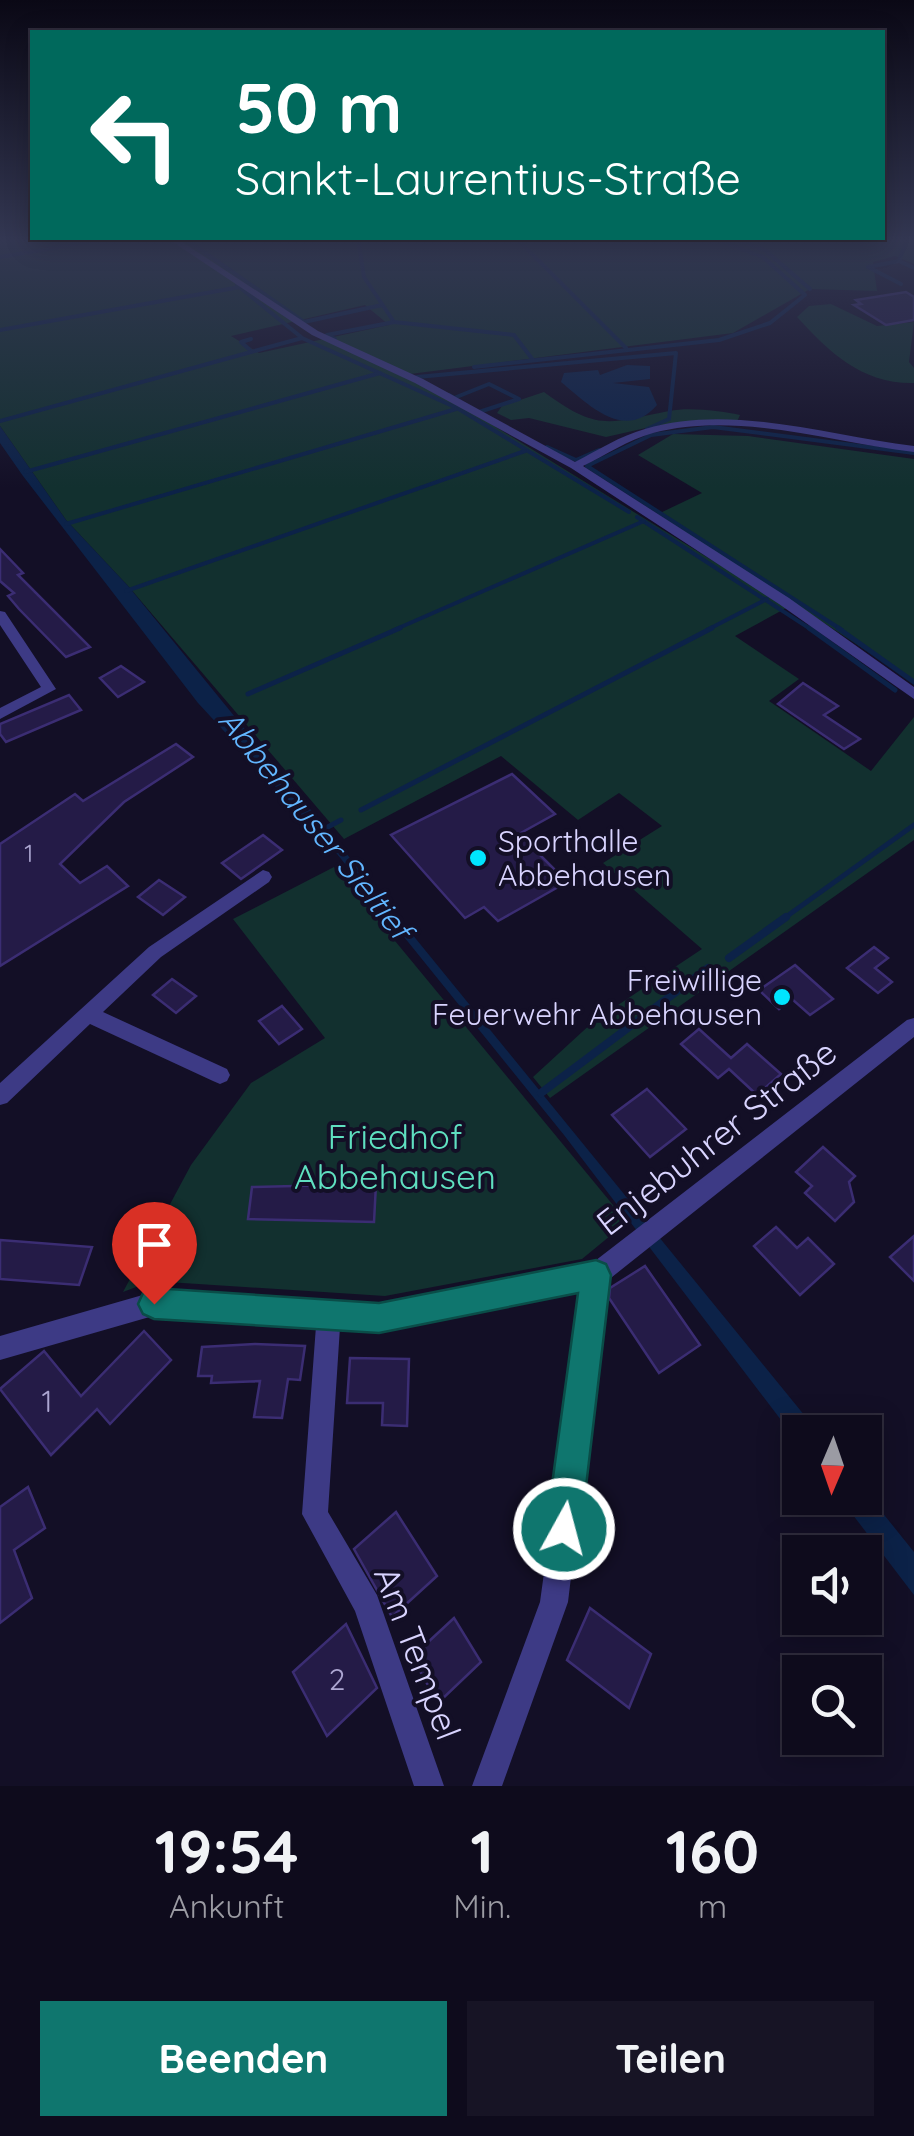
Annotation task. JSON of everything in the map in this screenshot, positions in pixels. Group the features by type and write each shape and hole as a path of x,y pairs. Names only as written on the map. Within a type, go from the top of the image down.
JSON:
{"street":[{"path":"297,321 575,466 784,601 914,694"},
{"path":"575,466 646,432 678,426 756,427 914,449"},
{"path":"0,615 49,688 0,714"},
{"path":"0,1096 156,952 263,876"},
{"path":"90,1015 220,1075"},
{"name":"Enjebuhrer Straße","path":"487,1786 554,1602 596,1275 914,1026"},
{"path":"0,1348 154,1304 379,1318 596,1275"},
{"name":"Am Tempel","path":"329,1315 315,1514 366,1605 428,1786"}],"green space":[{"path":"0,321 294,321 231,336 259,353 389,325 385,321 753,321 733,333 410,374 788,607 735,636 799,679 769,701 871,771 914,717 914,840 550,1098 533,1077 594,1021 702,949 603,863 662,826 619,793 578,820 501,756 344,839 129,587 66,520 0,426"},
{"path":"801,321 867,321 877,326 914,322 909,362 914,368 914,383 895,382 863,372 822,343"},
{"path":"544,392 578,414 604,421 686,409 740,415 736,424 659,425 606,437 529,418 511,420 497,413 502,406"},
{"path":"673,434 748,436 914,459 914,682 658,514 702,493 638,455"},
{"name":"Friedhof Abbehausen","path":"334,867 627,1222 582,1259 385,1296 152,1281 123,1292 191,1165 251,1083 325,1038 233,919"}],"water":[{"path":"627,365 650,366 650,379 613,383 649,387 657,405 632,420 606,416 561,382 564,373 598,370 600,375"},
{"name":"Abbehauser Sieltief","path":"0,426 66,520 129,587 804,1415 782,1415 782,1421 564,1135 333,849 198,703 0,443"},
{"path":"882,1512 914,1552 914,1595 882,1553 882,1535 868,1535 853,1515"}],"building":[{"path":"0,549 23,573 18,575 90,647 66,657 19,609 8,596 14,593 0,581"},
{"path":"121,666 144,682 118,697 100,678"},
{"path":"803,683 838,706 824,715 860,739 844,749 778,704"},
{"path":"69,695 81,710 6,742 0,734 0,724"},
{"path":"176,744 193,757 124,802 60,864 80,883 107,866 128,886 0,966 0,844 75,794 83,801"},
{"name":"Sporthalle Abbehausen","path":"512,774 555,814 519,834 567,882 498,921 484,907 465,918 391,835"},
{"path":"263,835 282,850 241,879 222,863"},
{"path":"159,880 185,897 163,915 138,897"},
{"path":"874,947 888,958 875,968 892,982 878,993 847,968"},
{"path":"795,965 833,999 810,1015 792,999 779,1009 759,990"},
{"path":"172,979 196,996 176,1013 153,995"},
{"path":"282,1006 302,1029 279,1044 259,1021"},
{"path":"699,1029 731,1058 747,1044 781,1074 757,1095 729,1069 718,1078 681,1044"},
{"path":"647,1089 686,1129 650,1157 612,1115"},
{"path":"823,1147 855,1176 849,1182 854,1202 835,1221 805,1193 812,1186 796,1172"},
{"path":"376,1184 374,1222 248,1219 252,1187"},
{"path":"776,1227 797,1248 808,1238 834,1264 800,1295 754,1246"},
{"path":"914,1236 914,1281 890,1257"},
{"path":"0,1240 92,1247 79,1285 0,1279"},
{"path":"645,1266 700,1345 659,1373 609,1298 610,1288"},
{"path":"144,1331 171,1360 110,1424 97,1409 51,1455 0,1389 44,1351 81,1396"},
{"path":"305,1346 300,1380 288,1379 282,1418 254,1417 260,1381 211,1383 212,1376 198,1376 202,1347"},
{"path":"350,1358 409,1359 407,1426 382,1425 383,1403 347,1403"},
{"path":"28,1487 45,1528 14,1550 32,1598 0,1623 0,1507"},
{"path":"396,1512 437,1576 392,1617 354,1549"},
{"path":"590,1608 651,1654 629,1708 567,1660"},
{"path":"454,1618 481,1662 438,1703 412,1657"},
{"path":"346,1624 377,1688 327,1736 293,1672"}],"waterway":[{"path":"0,330 48,321"},
{"path":"282,321 301,337"},
{"path":"303,321 307,321"},
{"path":"599,321 626,348"},
{"path":"474,367 719,340 772,321"},
{"path":"335,339 327,335 394,322"},
{"path":"394,322 514,335 533,360"},
{"path":"0,421 302,338 380,373"},
{"path":"250,350 241,342 251,339"},
{"path":"417,377 676,353 669,419 647,429"},
{"path":"25,472 380,373"},
{"path":"380,373 457,408 629,512"},
{"path":"449,395 454,398 489,384 519,399 479,412 482,414"},
{"path":"66,524 456,409"},
{"path":"842,630 587,466 651,435 713,427 914,453"},
{"path":"547,447 576,460 599,450"},
{"path":"126,591 525,451"},
{"path":"637,517 644,521"},
{"path":"394,630 644,521"},
{"path":"644,521 765,600"},
{"path":"707,630 765,600"},
{"path":"765,600 810,629"},
{"name":"Abbehauser Sieltief","path":"248,694 400,628"},
{"path":"361,810 712,628"},
{"path":"838,628 914,682"},
{"path":"810,629 895,690"},
{"name":"Abbehauser Sieltief","path":"324,829 341,820"},
{"path":"783,919 914,825"},
{"path":"729,958 786,917"},
{"path":"541,1093 708,968"}],"place":[{"name":"Sporthalle Abbehausen","path":"478,858"},
{"name":"Freiwillige Feuerwehr Abbehausen","path":"782,997"}],"route":[{"path":"154,1304 379,1318 596,1275 564,1529"}]}
